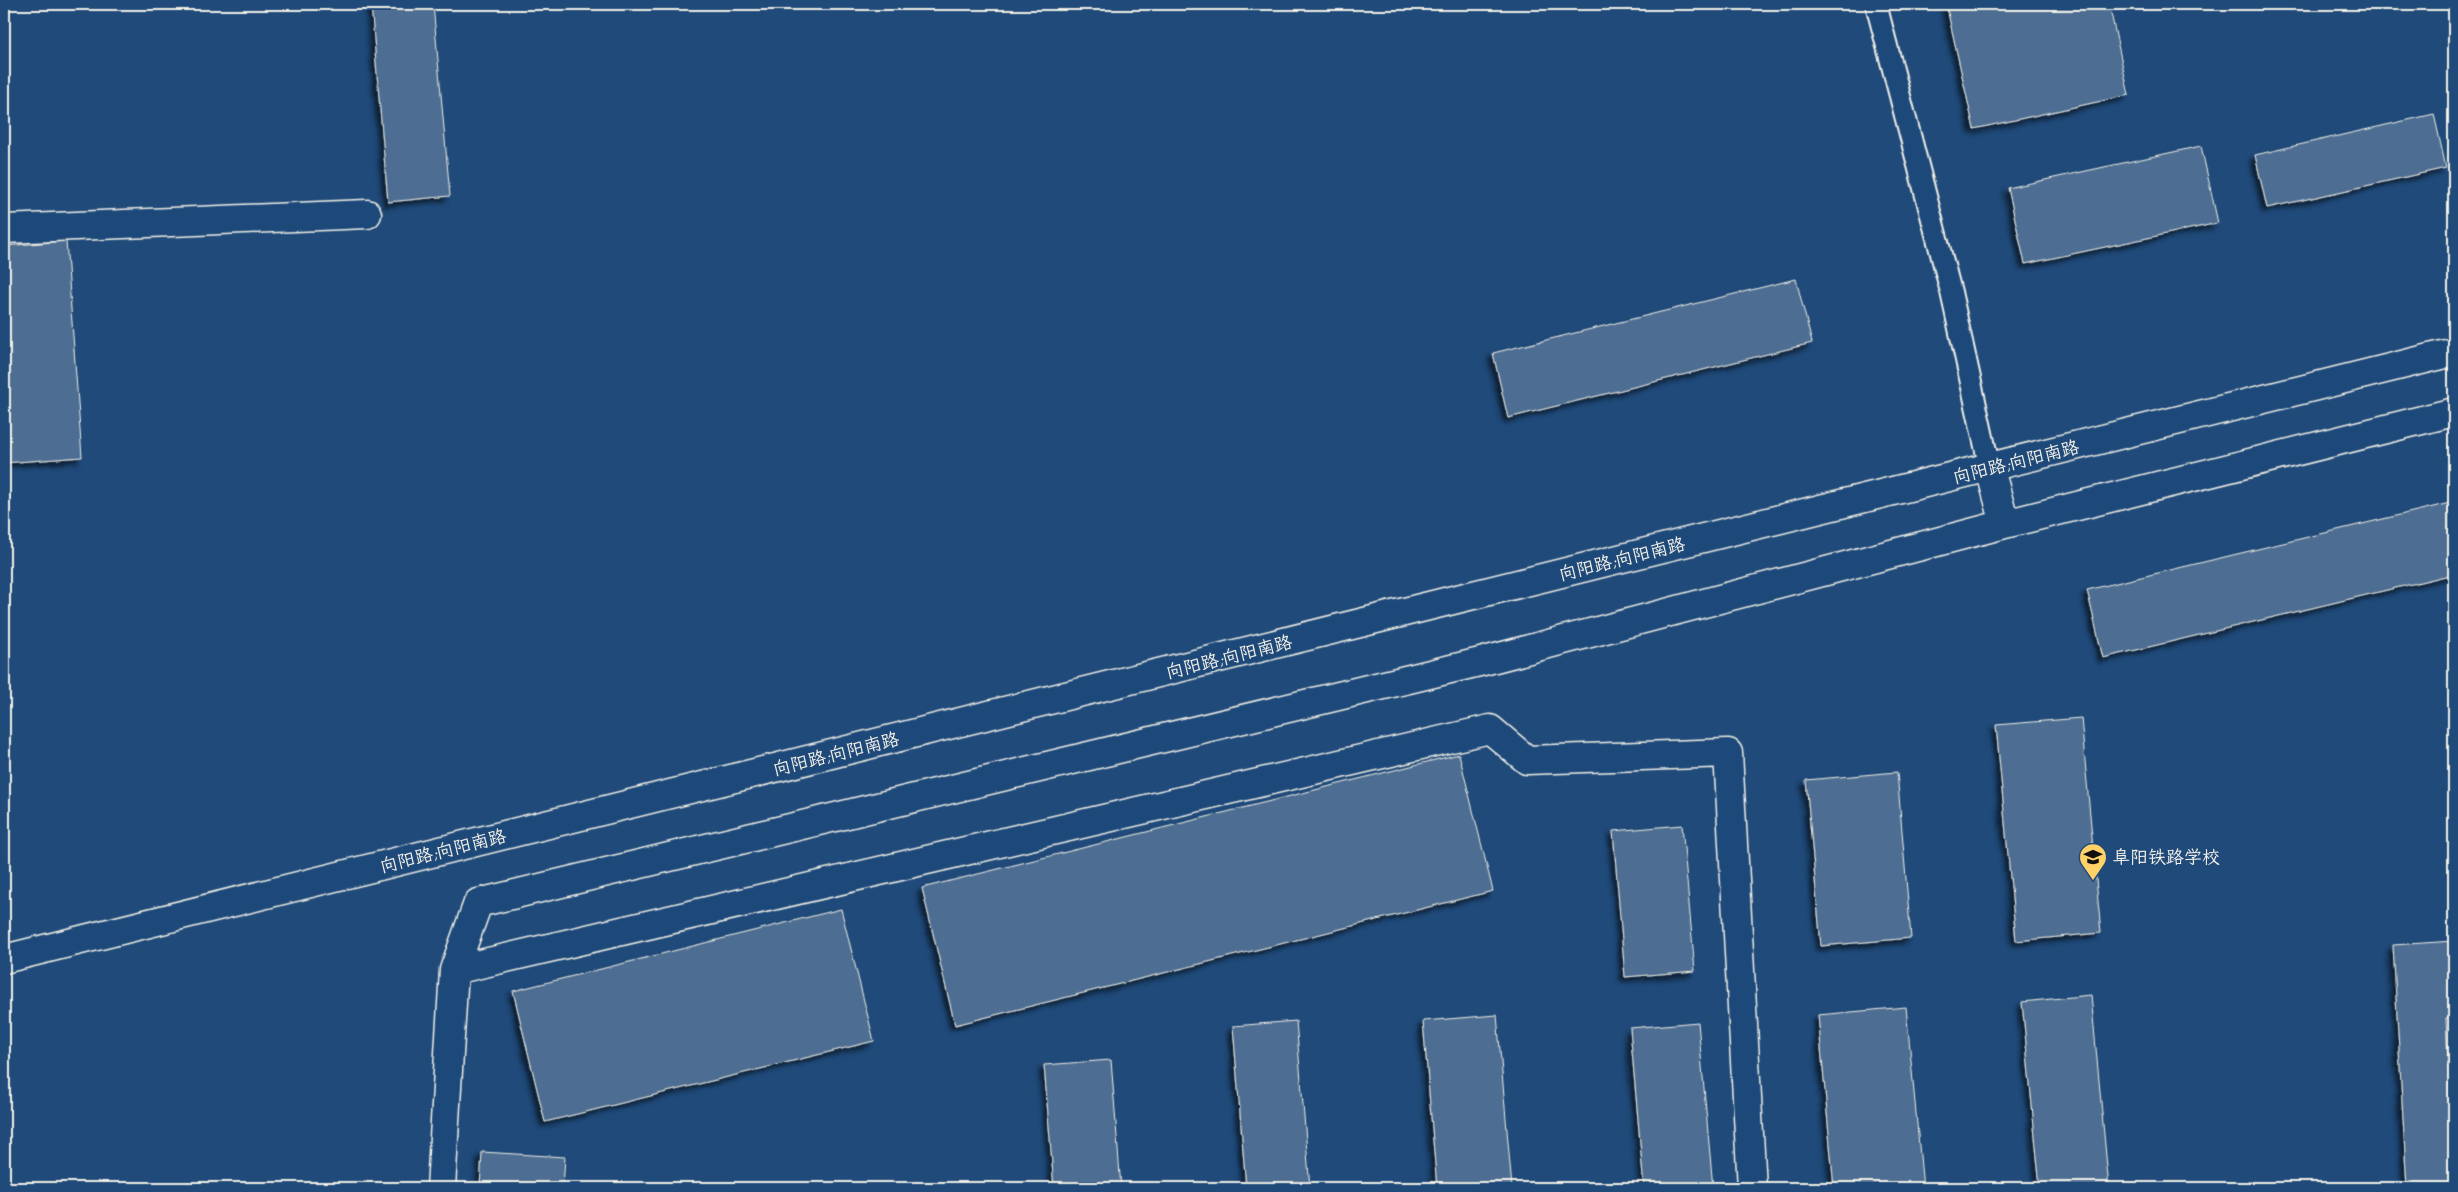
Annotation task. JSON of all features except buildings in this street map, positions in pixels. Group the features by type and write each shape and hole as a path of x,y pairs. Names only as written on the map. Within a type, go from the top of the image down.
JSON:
{"street":[{"path":"4,229 367,214"},
{"name":"向阳路;向阳南路","path":"4,959 1990,469 2454,352"},
{"path":"441,1188 454,970 478,903 1484,661 2005,524 2454,412"},
{"path":"1990,469 2005,524"},
{"path":"454,970 1490,729 1527,760 1728,753 1752,1188"}],"lane":[{"path":"1876,4 1951,292 1990,469"}],"place":[{"name":"阜阳铁路学校","path":"2093,881"}]}
